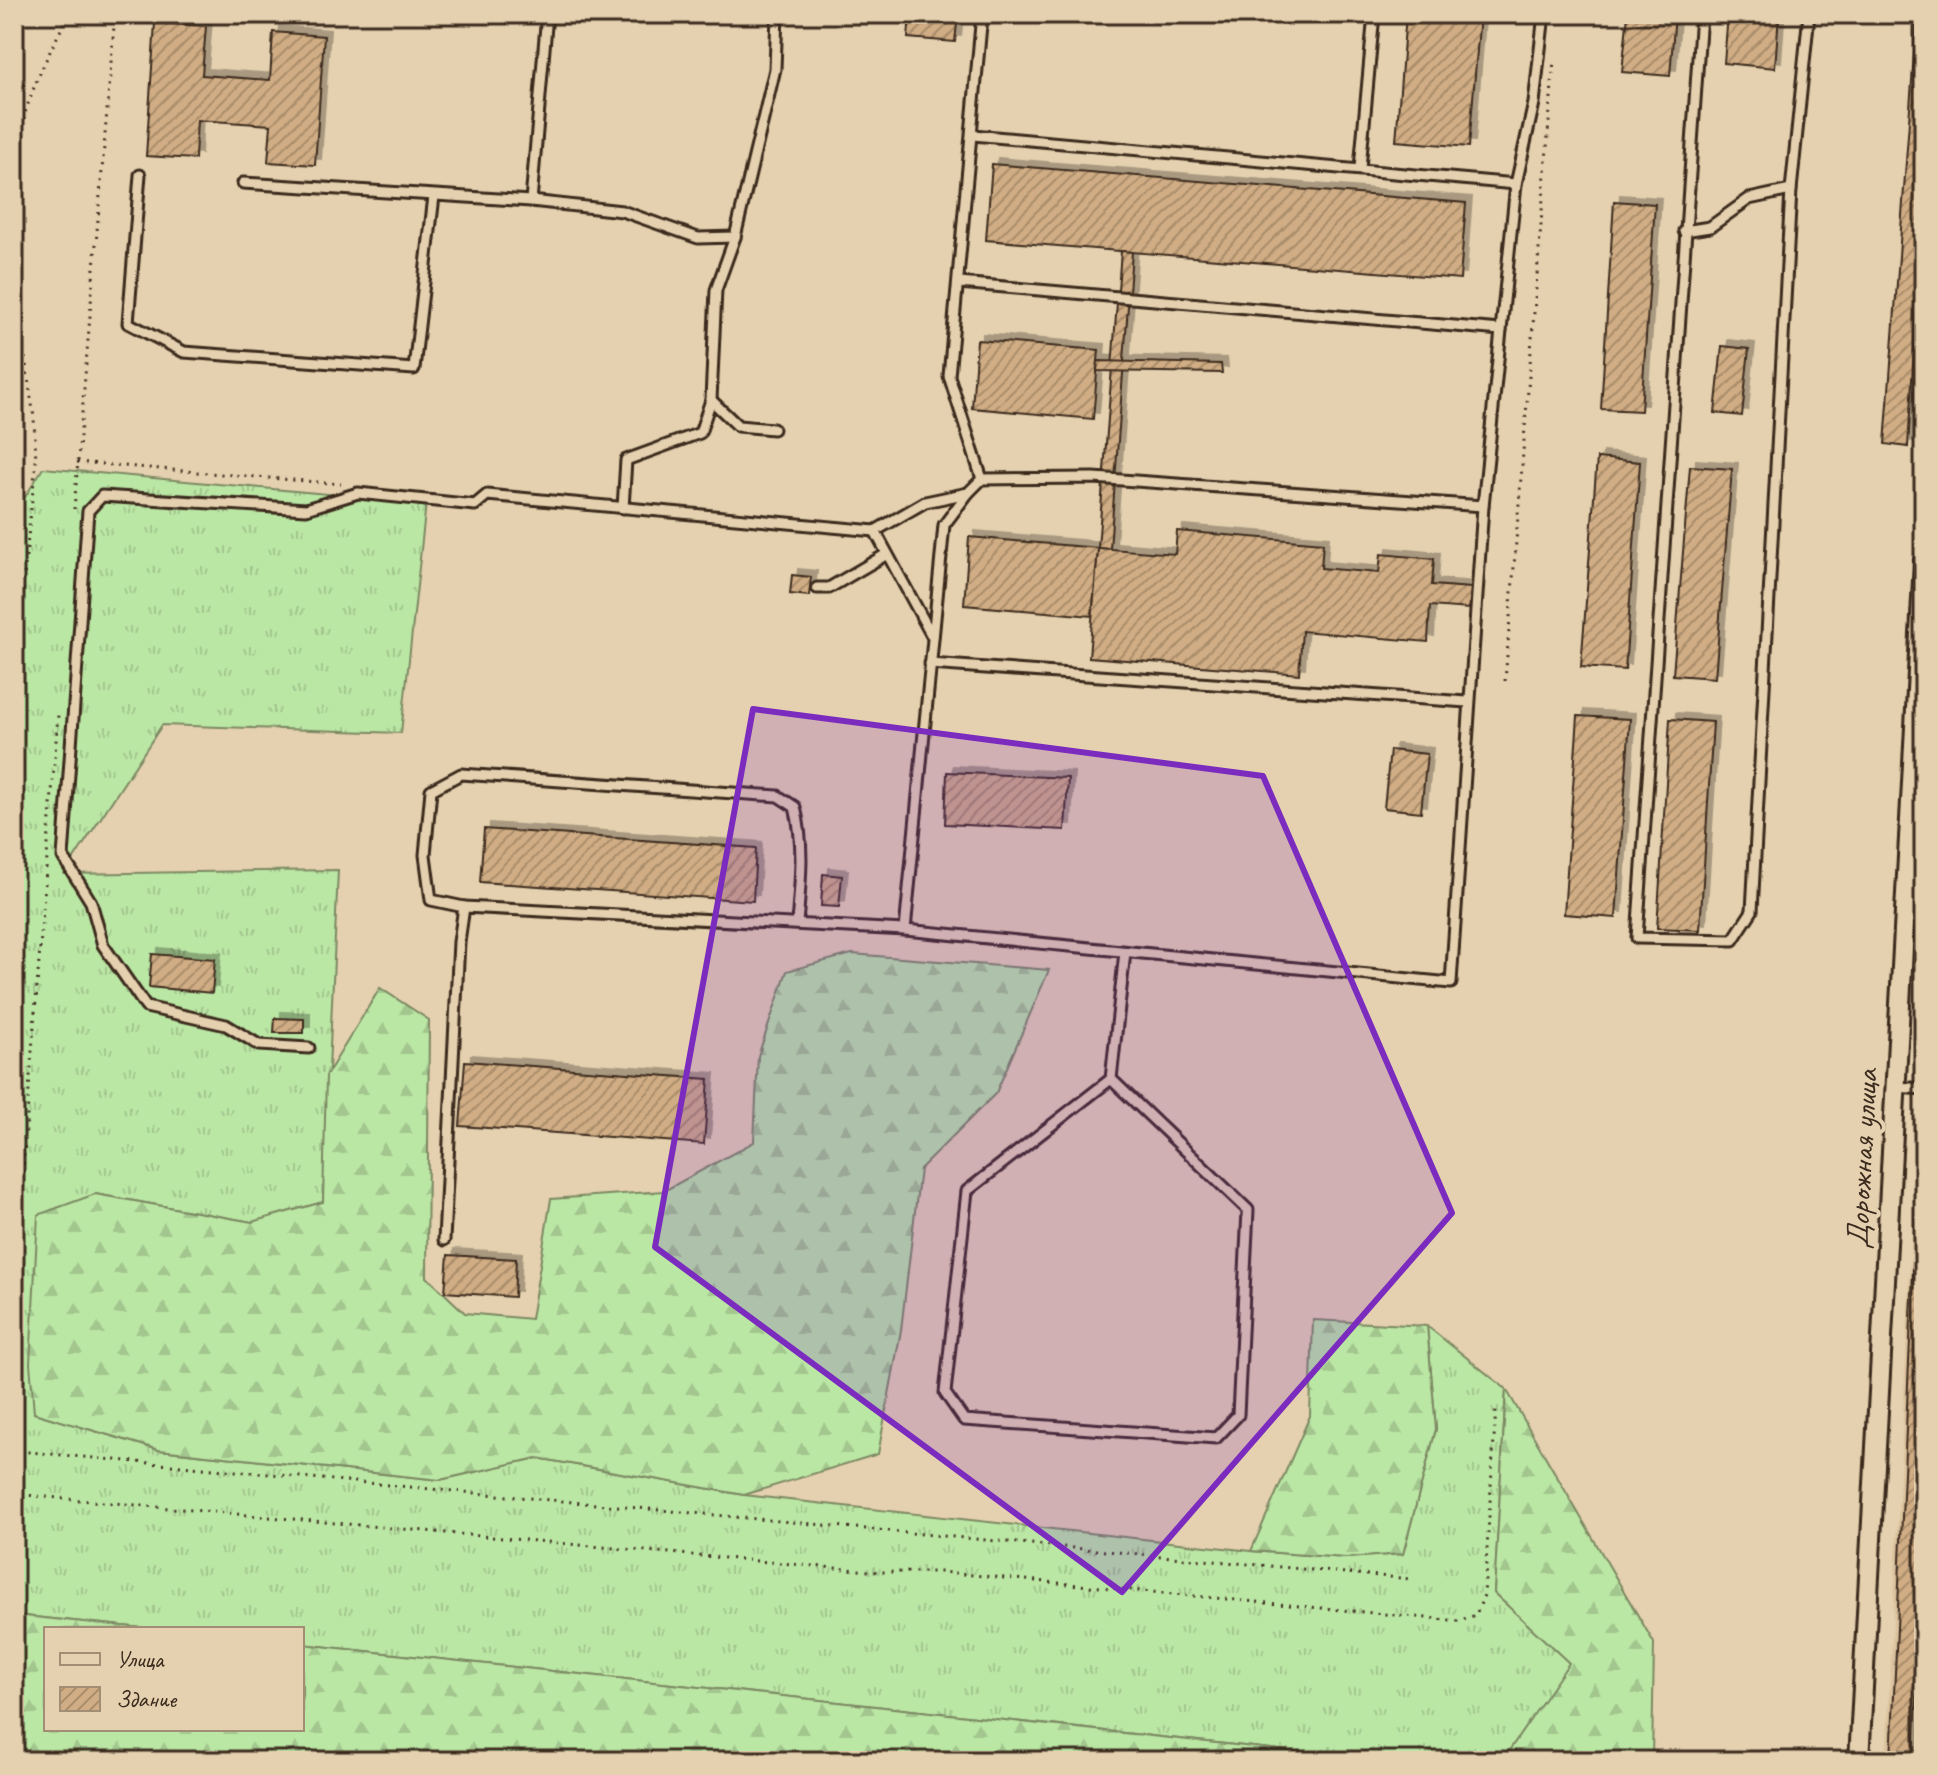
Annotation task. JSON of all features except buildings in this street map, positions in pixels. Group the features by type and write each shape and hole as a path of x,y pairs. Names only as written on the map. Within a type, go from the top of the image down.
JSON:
{"street":[{"name":"Дорожная улица","path":"1859,1761 1896,1087 1917,797 1924,561"}],"lane":[{"path":"193,14 223,14"},
{"path":"531,201 547,14"},
{"path":"623,508 626,460 700,433 711,400 716,290 735,237 775,69 777,14"},
{"path":"982,14 949,376 982,479"},
{"path":"1360,168 1374,14"},
{"path":"797,924 802,868 800,825 795,807 778,796 461,774 431,790 425,855 431,900 464,907 905,930 1451,983 1467,702 1483,506 1516,184 1534,103 1544,14"},
{"path":"1701,14 1637,938 1733,940 1752,911 1791,190 1809,14"},
{"path":"973,135 1516,184"},
{"path":"140,175 128,323 184,352 414,369 434,196"},
{"path":"243,183 531,201 622,211 698,238 735,237"},
{"path":"1684,231 1710,227 1749,199 1791,190"},
{"path":"959,283 1501,330"},
{"path":"711,400 738,426 773,429"},
{"path":"905,930 944,525 982,479 1094,478 1483,506"},
{"path":"309,1048 259,1045 226,1025 146,1007 103,945 91,902 63,857 88,511 102,496 306,509 358,493 475,505 487,495 875,531 925,502 968,493"},
{"path":"875,531 932,636"},
{"path":"817,588 829,588 887,554"},
{"path":"930,664 1467,702"},
{"path":"444,1240 459,942 464,907"},
{"path":"1111,1079 1248,1210 1238,1415 1216,1438 964,1420 945,1393 967,1191 1111,1079 1125,952"},
{"path":"1896,1087 1924,1089"}],"path":[{"path":"14,175 16,146 24,113 39,71 69,14"},
{"path":"1505,681 1555,46"},
{"path":"14,286 34,417 36,462 14,670"},
{"path":"77,462 345,484"},
{"path":"14,1494 880,1572 941,1572 1458,1621 1476,1615 1484,1595 1496,1408"},
{"path":"14,1446 18,1451 1411,1579"}],"highlighted area":[{"path":"753,709 1263,776 1452,1213 1122,1592 655,1247"}],"shaded area":[{"path":"1924,989 1924,1761 1886,1761"}],"green space":[{"path":"43,468 426,503 401,733 162,725 64,874 338,870 323,1202 252,1222 95,1194 34,1413 159,1450 440,1480 537,1458 744,1495 1251,1551 1346,1558 1403,1554 1436,1429 1427,1326 1506,1389 1494,1593 1570,1663 1502,1761 1382,1761 304,1644 304,1627 133,1627 14,1615 14,515"},
{"path":"852,954 1049,970 996,1093 920,1169 901,1330 878,1454 744,1495 537,1458 440,1480 159,1450 34,1413 30,1363 38,1215 95,1194 252,1222 323,1202 326,1076 380,988 429,1020 427,1277 465,1313 531,1319 551,1199 664,1191 754,1142 758,1056 787,971"},
{"path":"1313,1320 1427,1326 1436,1429 1403,1554 1346,1558 1251,1551 1310,1416"},
{"path":"1506,1389 1654,1643 1652,1761 1502,1761 1569,1663 1494,1593"},
{"path":"14,1615 133,1627 44,1627 44,1731 304,1731 304,1644 1382,1761 14,1761"}]}
